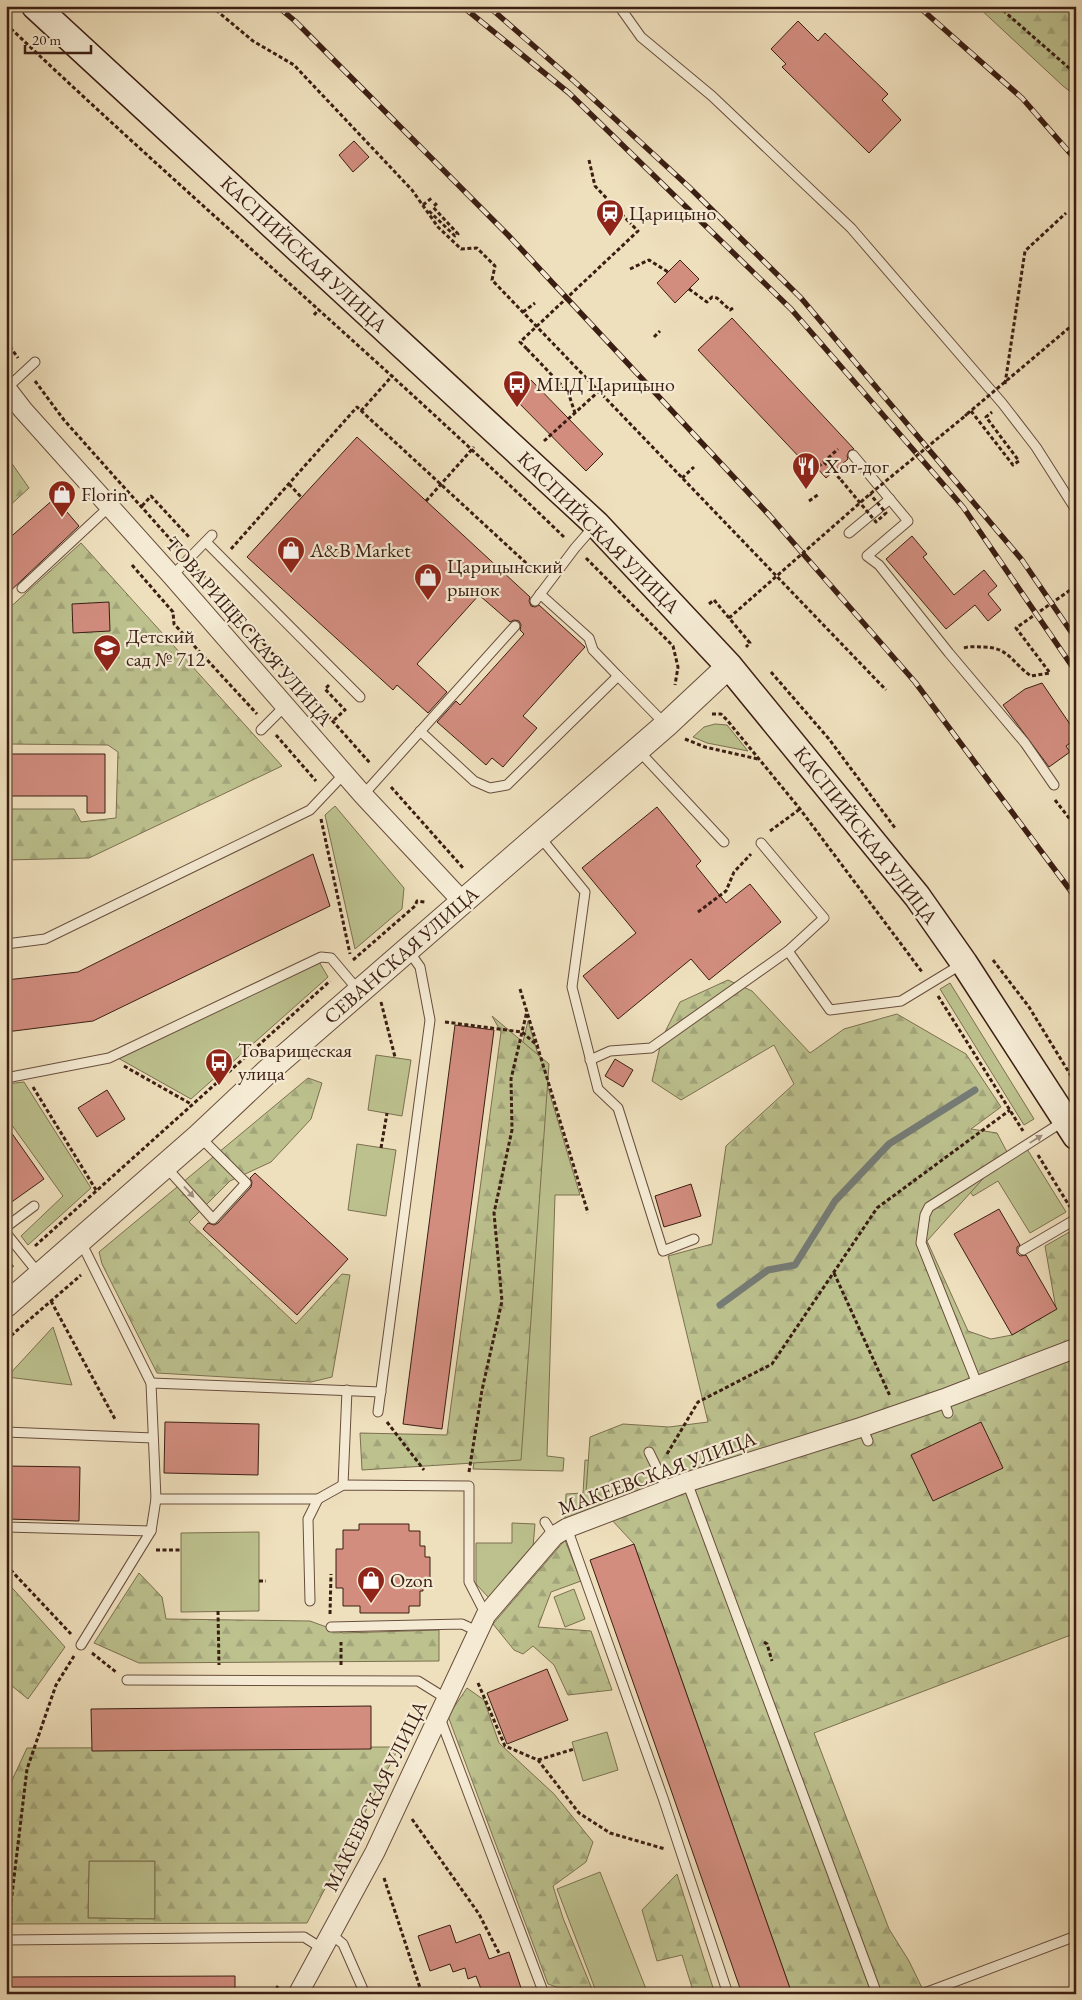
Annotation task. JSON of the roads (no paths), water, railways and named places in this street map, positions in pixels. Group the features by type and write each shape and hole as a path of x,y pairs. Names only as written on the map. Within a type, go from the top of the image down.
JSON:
{"main road":[{"name":"КАСПИЙСКАЯ УЛИЦА","path":"34,6 737,656 862,827 917,896 964,962 1071,1128"}],"street":[{"name":"ТОВАРИЩЕСКАЯ УЛИЦА","path":"6,388 23,410 172,576 344,774 462,902"},
{"name":"СЕВАНСКАЯ УЛИЦА","path":"6,1305 199,1136 268,1071 370,996 408,950 637,749 674,731 737,656"},
{"name":"МАКЕЕВСКАЯ УЛИЦА","path":"298,1994 375,1852 486,1615 555,1528 686,1482 865,1434 898,1414 946,1406 978,1386 1076,1348"}],"lane":[{"path":"619,6 641,37 712,96 851,228 1002,403 1073,497 1076,510"},
{"path":"6,388 35,362"},
{"path":"853,454 908,521 867,556 879,565 949,653 1025,743 1054,785"},
{"path":"849,533 890,499"},
{"path":"22,588 109,507"},
{"path":"596,524 537,598 589,638 593,650 674,731"},
{"path":"172,576 206,542 360,697"},
{"path":"363,795 515,626"},
{"path":"420,731 474,781 490,788 507,785 618,676"},
{"path":"263,727 285,706"},
{"path":"637,749 724,842"},
{"path":"6,944 45,939 310,810 344,774"},
{"path":"538,835 585,892 572,987 598,1088 618,1108 663,1250 694,1239"},
{"path":"590,1060 610,1051 651,1048 788,951 824,918 761,843"},
{"path":"378,1412 430,1020 420,967 408,950"},
{"path":"788,951 830,1010 901,1000 964,962"},
{"path":"6,1078 109,1058 321,957 330,958 341,971 370,996"},
{"path":"978,1386 921,1244 925,1215 929,1207 1030,1143 1071,1128"},
{"path":"165,1166 213,1219 246,1183 199,1136"},
{"path":"6,1227 34,1206"},
{"path":"1023,1250 1076,1219"},
{"path":"6,1233 40,1275"},
{"path":"80,1240 151,1383 156,1499 151,1531 81,1645"},
{"path":"151,1383 381,1392"},
{"path":"343,1485 347,1390"},
{"path":"6,1432 153,1438"},
{"path":"649,1452 667,1489"},
{"path":"686,1482 877,1994"},
{"path":"156,1499 318,1499 343,1485 469,1486 469,1582 486,1615"},
{"path":"310,1601 308,1518 318,1499"},
{"path":"6,1527 151,1531"},
{"path":"555,1528 682,1854 728,1994"},
{"path":"116,1567 124,1573"},
{"path":"330,1627 462,1624 479,1632"},
{"path":"127,1680 418,1681 447,1699"},
{"path":"439,1716 544,1994"},
{"path":"922,1994 1076,1936"},
{"path":"9,1940 304,1937 344,1944 365,1994"}],"waterway":[{"path":"720,1305 768,1270 795,1265 835,1201 889,1144 975,1090"}],"railway":[{"path":"277,6 295,21 508,235 770,516 915,682 1076,898"},
{"path":"462,6 569,93 791,309 963,507 1076,672"},
{"path":"488,6 575,82 689,187 801,298 1022,560 1076,639"},
{"path":"918,6 1022,98 1076,160"}],"place":[{"name":"Царицыно","path":"610,237"},
{"name":"МЦД Царицыно","path":"517,408"},
{"name":"Хот-дог","path":"806,490"},
{"name":"Florin","path":"62,518"},
{"name":"A&B Market","path":"291,574"},
{"name":"Царицынский рынок","path":"428,601"},
{"name":"Детский сад № 712","path":"107,672"},
{"name":"Товарищеская улица","path":"219,1086"},
{"name":"Ozon","path":"371,1604"}]}
